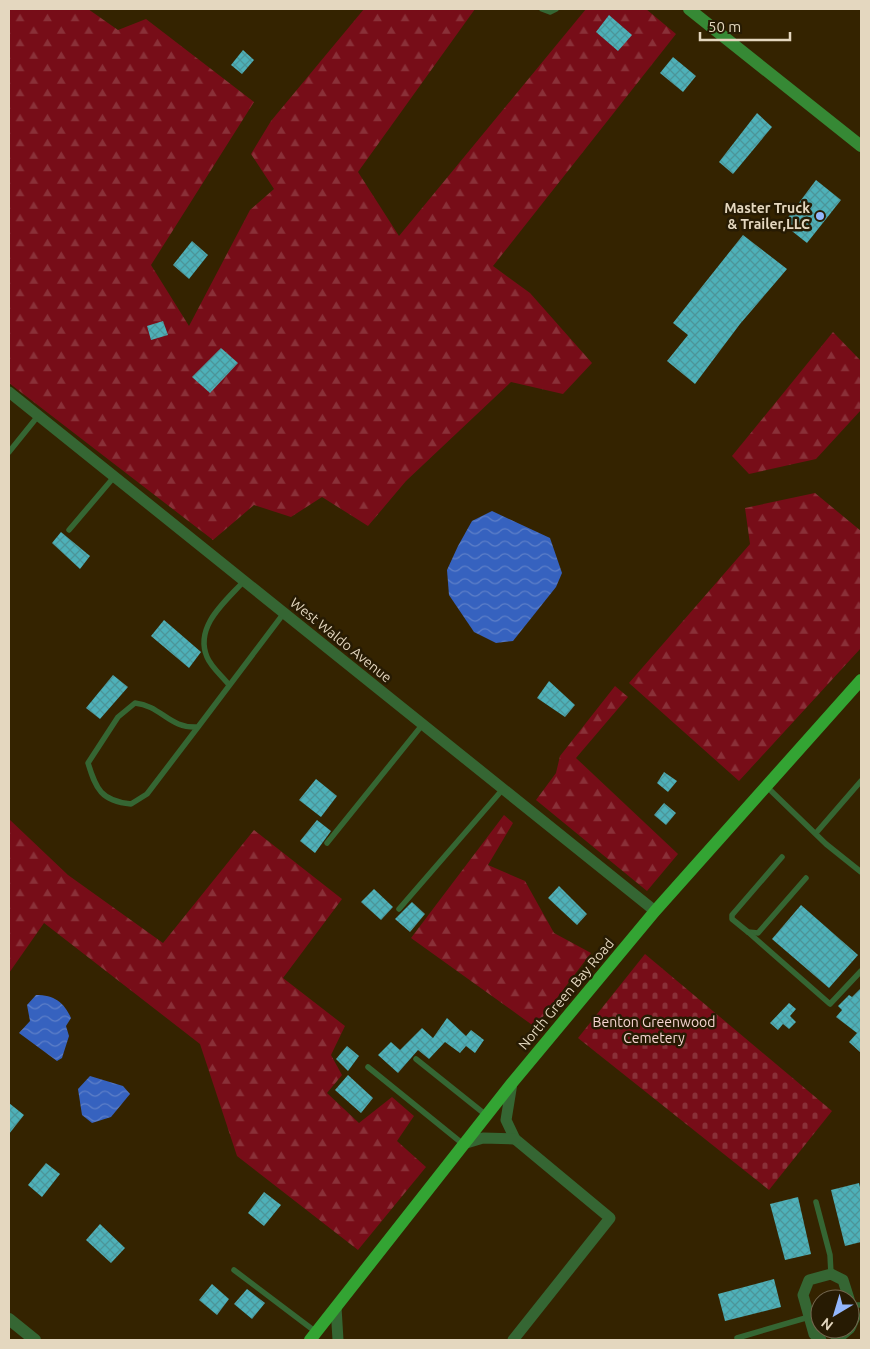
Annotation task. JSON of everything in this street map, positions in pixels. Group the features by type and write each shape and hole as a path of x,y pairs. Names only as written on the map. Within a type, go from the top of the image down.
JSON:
{"main road":[{"path":"689,9 861,146"},
{"name":"North Green Bay Road","path":"313,1336 486,1115 656,910 861,680"}],"street":[{"name":"West Waldo Avenue","path":"9,392 656,910"},
{"path":"512,1083 506,1120 515,1139 610,1218 513,1340"},
{"path":"463,1144 483,1138 515,1139"},
{"path":"821,1340 814,1334 803,1295 809,1280 831,1274 843,1280 847,1289"},
{"path":"336,1307 338,1340"},
{"path":"9,1319 35,1340"}],"lane":[{"path":"542,9 550,12 556,9"},
{"path":"9,452 38,416"},
{"path":"70,530 114,477"},
{"path":"229,685 207,658 204,639 207,625 214,614 244,581"},
{"path":"198,727 185,728 175,724 148,704 136,703 118,717 88,762 95,786 104,796 117,803 132,804 146,794 198,727 284,613"},
{"path":"327,843 423,724"},
{"path":"816,833 861,781"},
{"path":"766,786 861,872"},
{"path":"398,909 503,789"},
{"path":"782,857 732,915 732,919 830,1004 861,971"},
{"path":"748,932 758,933 806,878"},
{"path":"416,1060 486,1115"},
{"path":"368,1067 463,1144"},
{"path":"816,1202 830,1255 831,1274"},
{"path":"234,1270 313,1336"},
{"path":"737,1338 809,1317"}],"green space":[{"path":"9,9 88,9 118,30 146,19 254,102 151,265 189,326 250,210 274,189 251,154 271,121 364,9 475,9 358,172 399,236 586,9 646,9 676,34 493,266 530,293 592,363 563,394 511,382 406,481 368,526 322,497 291,517 254,505 213,540 9,383"},
{"path":"833,332 861,361 861,410 816,459 749,474 732,456"},
{"path":"815,493 861,531 861,648 739,781 629,683 750,544 745,508"},
{"path":"615,686 628,697 576,758 678,854 647,891 536,800 556,773 560,756"},
{"path":"504,815 513,823 488,865 525,881 554,933 591,953 535,1027 411,938"},
{"path":"9,819 68,875 163,943 254,830 342,899 283,978 345,1026 331,1055 342,1075 327,1093 359,1123 392,1097 414,1116 397,1141 426,1167 358,1250 237,1156 200,1044 44,923 9,973"},
{"name":"Benton Greenwood Cemetery","path":"645,954 832,1111 769,1190 578,1038"}],"water":[{"path":"492,511 550,538 562,573 556,587 513,641 496,643 474,632 449,595 447,570 472,521"},
{"path":"36,995 48,996 58,1000 71,1018 66,1026 69,1036 62,1058 57,1061 19,1033 30,1021 27,1005"},
{"path":"90,1076 123,1086 130,1094 111,1117 92,1123 82,1115 78,1089"}],"building":[{"path":"609,15 632,35 618,51 596,32"},
{"path":"243,50 254,60 242,74 231,65"},
{"path":"673,57 696,76 683,92 660,73"},
{"path":"757,113 772,127 733,174 719,162"},
{"path":"816,180 841,200 807,243 783,224"},
{"path":"743,235 787,269 740,324 695,384 667,361 688,335 673,323"},
{"path":"192,241 208,255 189,279 173,265"},
{"path":"163,321 168,335 151,340 147,326"},
{"path":"221,348 238,363 210,393 192,377"},
{"path":"61,532 90,556 80,569 52,543"},
{"path":"164,620 201,652 189,668 151,636"},
{"path":"113,675 128,687 100,719 86,708"},
{"path":"549,681 575,705 565,717 537,698"},
{"path":"664,772 677,781 668,792 657,783"},
{"path":"316,779 337,796 321,817 299,800"},
{"path":"664,803 676,813 666,825 654,815"},
{"path":"317,820 331,831 315,853 300,841"},
{"path":"559,886 587,914 577,925 548,898"},
{"path":"374,889 393,907 381,920 361,902"},
{"path":"412,902 425,914 410,932 395,919"},
{"path":"801,905 858,955 829,988 772,939"},
{"path":"861,988 861,1053 849,1042 857,1033 836,1017 842,1010 838,1006 849,995 852,997"},
{"path":"789,1003 796,1009 790,1016 796,1022 789,1029 783,1024 778,1030 770,1023"},
{"path":"447,1018 466,1036 471,1030 484,1040 475,1053 466,1046 460,1053 445,1042 429,1059 418,1050 398,1073 378,1055 391,1042 400,1050 422,1028 433,1038"},
{"path":"347,1046 359,1056 348,1071 336,1059"},
{"path":"348,1075 373,1098 361,1113 335,1090"},
{"path":"9,1103 24,1115 9,1134"},
{"path":"46,1163 60,1174 42,1197 28,1185"},
{"path":"859,1183 861,1192 861,1242 845,1246 831,1190"},
{"path":"264,1192 281,1205 264,1226 248,1213"},
{"path":"798,1197 811,1254 785,1260 770,1204"},
{"path":"100,1224 125,1248 111,1263 86,1240"},
{"path":"774,1279 781,1307 725,1321 718,1294"},
{"path":"212,1284 229,1299 217,1315 199,1300"},
{"path":"247,1289 265,1303 252,1319 234,1304"}],"place":[{"name":"Master Truck & Trailer,LLC","path":"820,216"}]}
